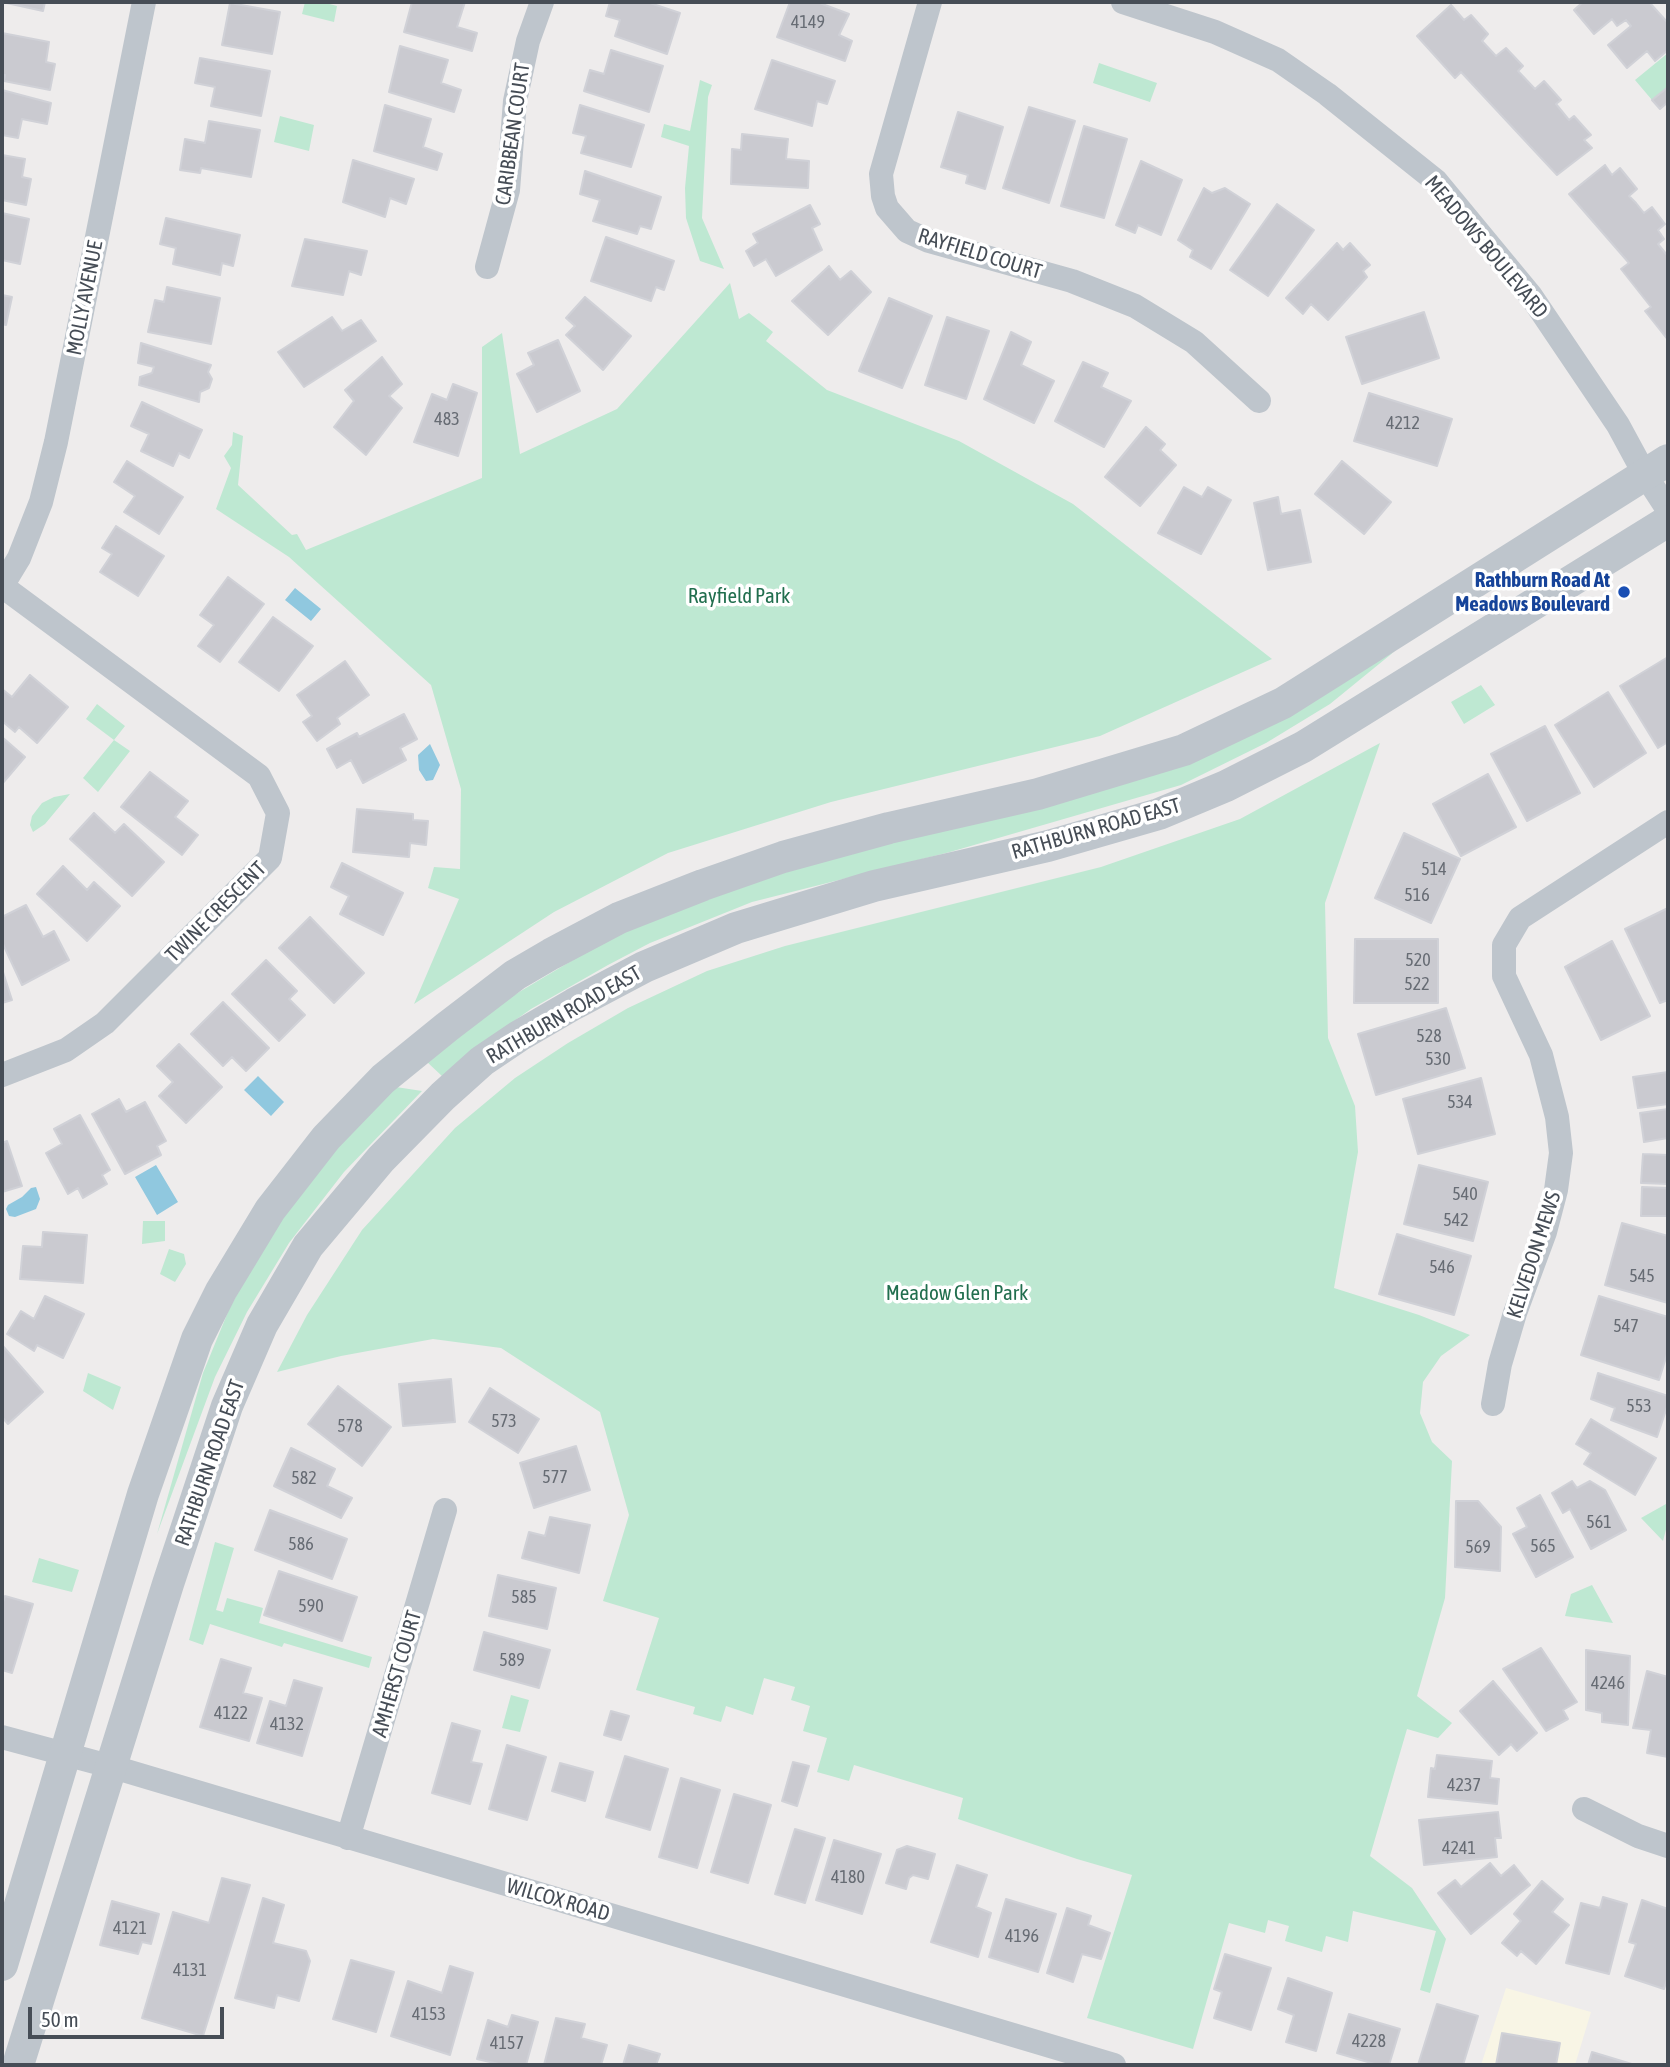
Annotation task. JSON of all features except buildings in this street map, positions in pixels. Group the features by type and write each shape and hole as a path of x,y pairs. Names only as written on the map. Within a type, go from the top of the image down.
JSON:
{"street":[{"name":"MOLLY AVENUE","path":"2,586 19,558 41,502 53,454 144,2"},
{"name":"CARIBBEAN COURT","path":"487,267 508,190 519,79 528,41 542,2"},
{"name":"RAYFIELD COURT","path":"930,2 881,174 887,208 907,231 929,241 1072,281 1135,306 1194,342 1259,401"},
{"name":"MEADOWS BOULEVARD","path":"1123,2 1215,32 1278,60 1327,94 1436,181 1531,296 1618,425 1656,466 1668,510"},
{"path":"2,1965 144,1494 197,1339 221,1291 270,1210 326,1138 383,1079 515,975 619,918 783,857 889,828 1038,794 1184,750 1283,703 1656,466"},
{"name":"RATHBURN ROAD EAST","path":"18,2065 168,1584 227,1406 262,1325 308,1246 381,1159 443,1096 482,1061 574,1004 644,968 736,928 874,886 1048,846 1159,814 1226,786 1303,747 1668,522"},
{"name":"TWINE CRESCENT","path":"2,586 259,776 278,813 270,859 105,1023 66,1050 2,1075"},
{"name":"KELVEDON MEWS","path":"1493,1404 1500,1364 1515,1313 1545,1232 1556,1190 1561,1153 1557,1117 1541,1055 1504,976 1504,945 1520,918 1668,821"},
{"name":"AMHERST COURT","path":"348,1838 445,1510"},
{"name":"WILCOX ROAD","path":"2,1737 113,1767 1114,2065"},
{"path":"1584,1809 1638,1836 1668,1846"}],"shaded area":[{"path":"1506,1988 1591,2012 1575,2065 1481,2065"}],"green space":[{"path":"305,2 322,2 337,6 334,22 302,14"},
{"path":"1668,53 1668,87 1652,100 1635,80"},
{"path":"1099,63 1157,83 1150,102 1093,83"},
{"path":"700,80 712,85 708,97 702,218 724,269 700,261 686,218 685,188 689,146 661,137 664,124 690,131"},
{"path":"280,116 314,125 309,151 274,142"},
{"name":"Rayfield Park","path":"730,283 739,319 749,313 773,332 766,341 827,390 959,441 1073,504 1272,659 1100,736 831,802 668,853 554,912 414,1004 459,899 428,888 434,867 460,869 461,789 431,685 289,557 216,509 231,468 224,456 232,445 233,432 243,436 238,485 292,535 297,534 306,550 482,478 482,347 502,333 520,454 617,409"},
{"path":"1395,651 1330,704 1266,743 1181,785 950,852 752,902 650,943 608,965 531,1009 486,1041 443,1077 426,1061 494,1007 603,942 643,922 741,884 1285,715"},
{"path":"1481,685 1495,705 1464,724 1451,702"},
{"path":"97,704 125,726 114,740 86,719"},
{"path":"114,740 130,751 98,792 83,778"},
{"name":"Meadow Glen Park","path":"1380,743 1325,903 1328,1038 1355,1106 1358,1152 1334,1288 1419,1315 1470,1335 1441,1356 1423,1382 1420,1413 1432,1442 1452,1461 1445,1598 1417,1696 1452,1723 1438,1738 1407,1729 1370,1856 1412,1888 1446,1939 1430,1993 1420,1990 1436,1931 1353,1911 1348,1942 1326,1936 1322,1952 1285,1941 1289,1926 1268,1920 1265,1933 1229,1923 1193,2049 1087,2018 1132,1875 958,1819 963,1798 854,1765 849,1781 817,1772 827,1738 803,1731 810,1706 791,1700 795,1687 764,1678 753,1715 726,1706 721,1722 693,1714 695,1707 636,1690 659,1618 603,1601 629,1515 600,1412 501,1348 433,1339 341,1356 277,1372 307,1315 362,1230 455,1128 515,1078 628,1008 707,971 785,946 1101,867 1240,819"},
{"path":"70,794 45,824 33,832 30,825 32,816 42,803"},
{"path":"396,1087 422,1091 344,1172 289,1243 247,1312 215,1377 157,1534 203,1373 230,1307 276,1226 330,1155"},
{"path":"143,1221 165,1221 165,1241 142,1244"},
{"path":"169,1249 184,1254 186,1264 175,1282 160,1274"},
{"path":"88,1373 121,1387 113,1410 83,1391"},
{"path":"1666,1504 1668,1522 1663,1541 1641,1518"},
{"path":"215,1542 234,1548 216,1610 223,1612 227,1598 263,1608 259,1623 372,1657 369,1668 284,1643 282,1647 210,1624 203,1645 189,1640"},
{"path":"39,1558 79,1570 72,1592 32,1582"},
{"path":"1592,1585 1613,1623 1565,1616 1571,1594"},
{"path":"511,1695 529,1700 520,1732 502,1728"}],"water":[{"path":"295,588 321,609 311,621 285,600"},
{"path":"430,744 440,765 433,780 426,781 419,770 418,755"},
{"path":"258,1076 284,1102 271,1116 244,1090"},
{"path":"156,1165 178,1202 157,1215 135,1177"},
{"path":"36,1187 40,1199 36,1209 15,1217 9,1216 6,1209 8,1205"}],"place":[{"name":"Rathburn Road At Meadows Boulevard","path":"1624,592"}]}
